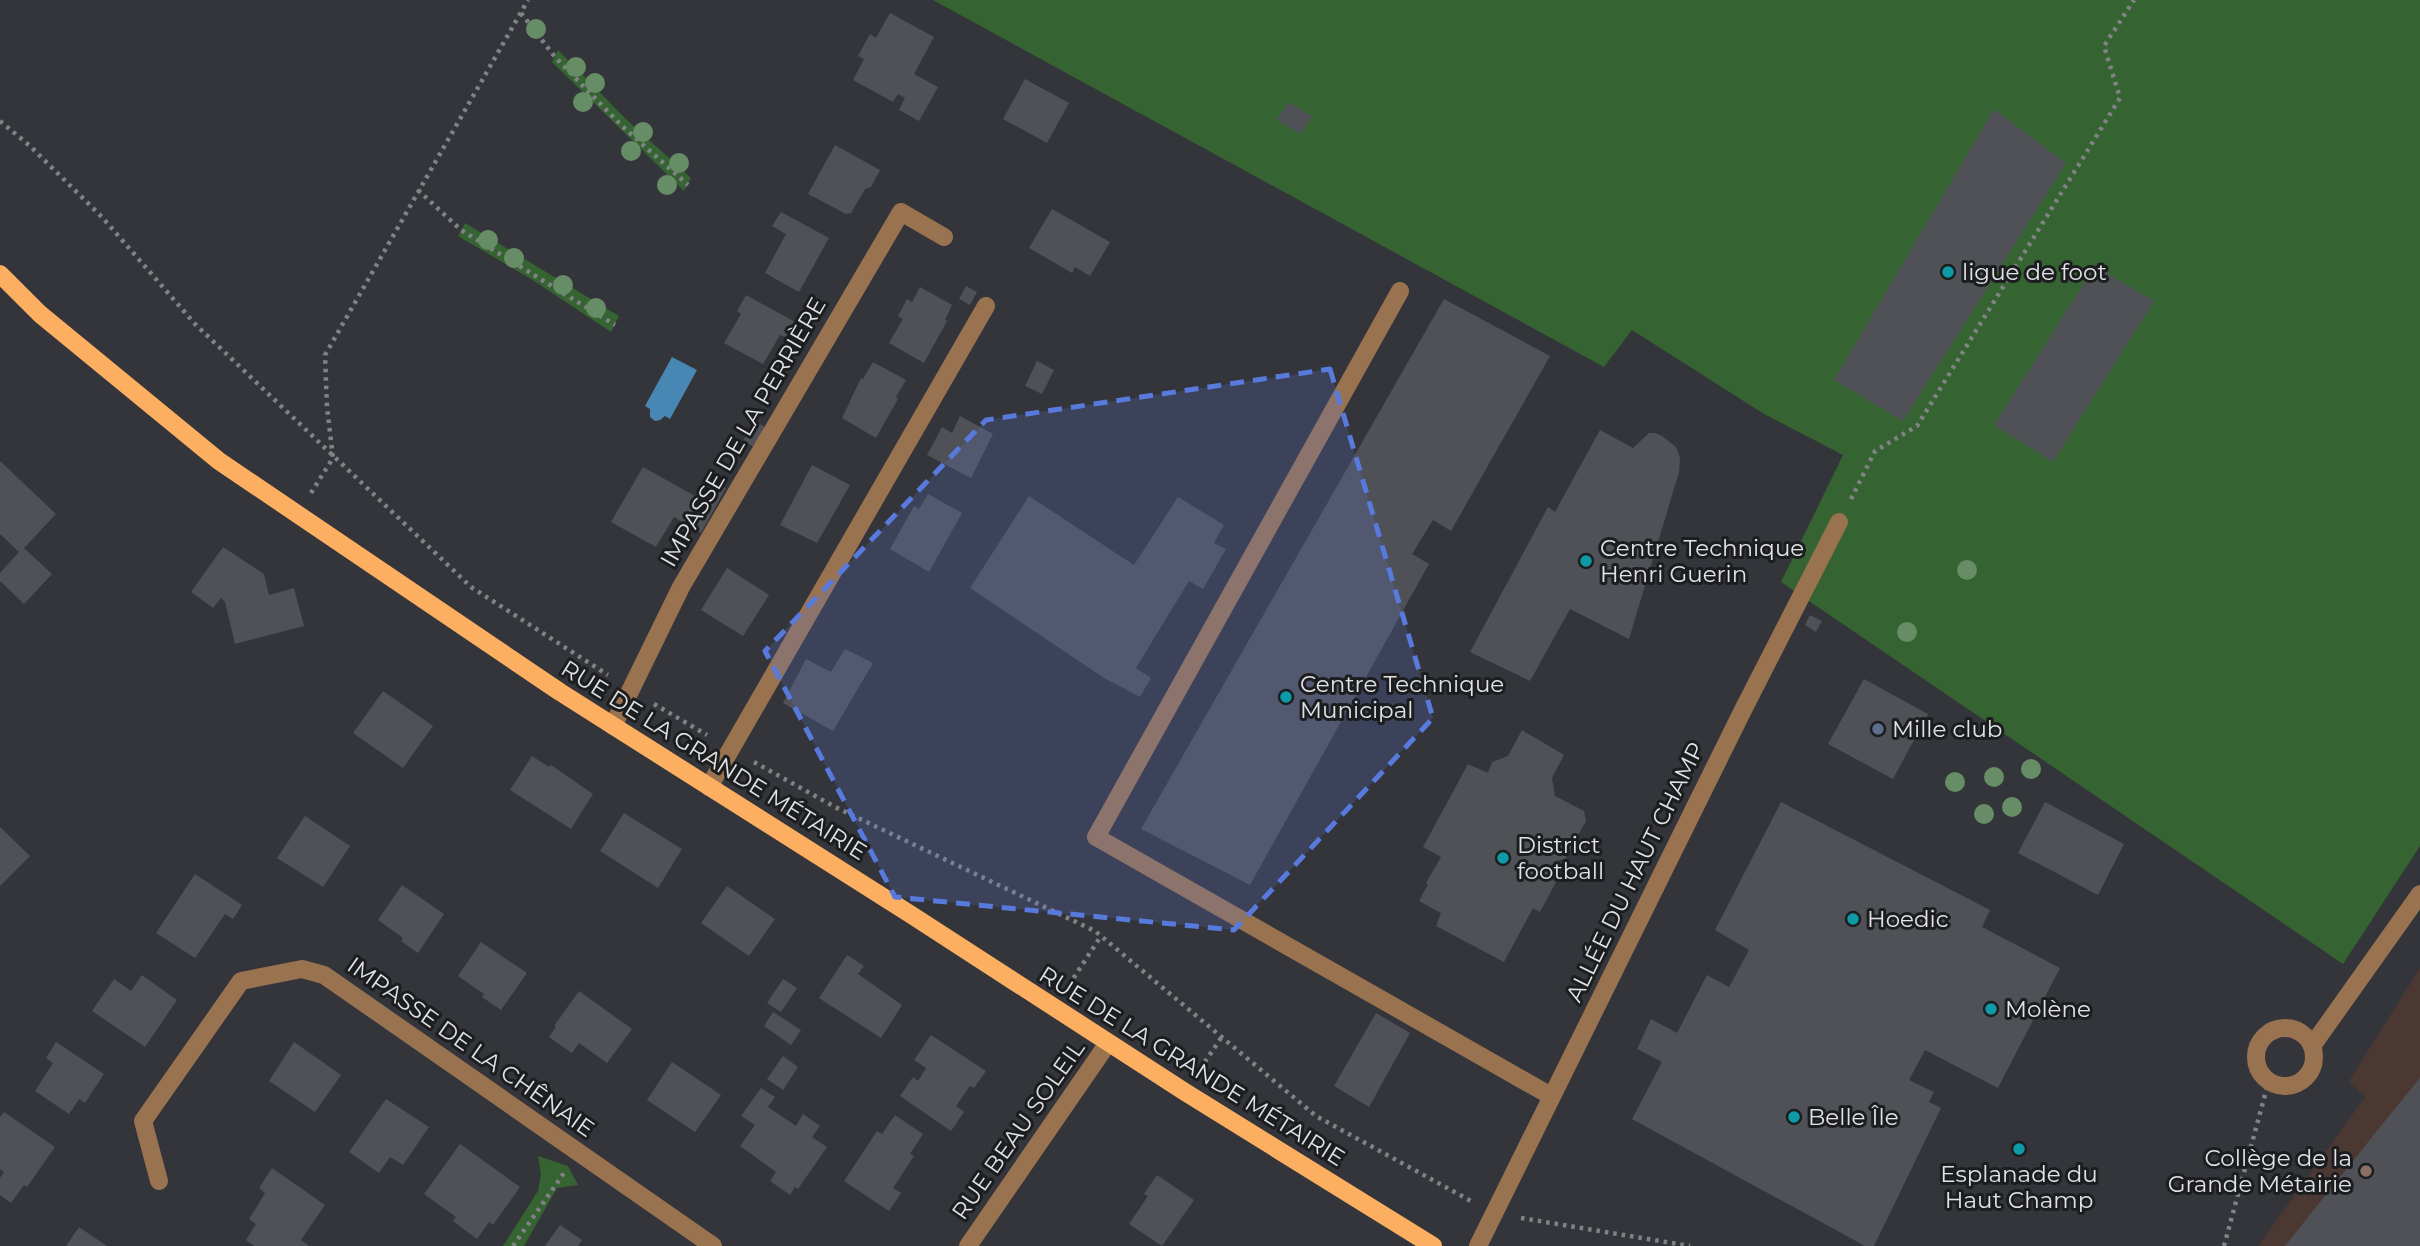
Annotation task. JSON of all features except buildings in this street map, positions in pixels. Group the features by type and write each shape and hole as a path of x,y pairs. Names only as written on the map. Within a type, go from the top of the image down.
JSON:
{"main road":[{"name":"RUE DE LA GRANDE MÉTAIRIE","path":"0,274 40,314 219,461 613,726 1425,1244"}],"street":[{"name":"IMPASSE DE LA PERRIÈRE","path":"613,726 681,587 901,212 944,237"},
{"path":"1400,291 1096,837 1551,1096"},
{"path":"709,787 986,306"},
{"name":"ALLÉE DU HAUT CHAMP","path":"1478,1246 1839,522"},
{"path":"2312,1046 2420,894"},
{"name":"IMPASSE DE LA CHÊNAIE","path":"159,1181 144,1121 241,982 302,969 324,975 713,1246"},
{"path":"2289,1028 2305,1036 2312,1046 2314,1061 2305,1078 2287,1086 2269,1080 2257,1065 2259,1045 2264,1037 2271,1031 2289,1028"},
{"name":"RUE BEAU SOLEIL","path":"968,1246 1108,1043"}],"path":[{"path":"298,514 333,458 325,355 528,0"},
{"path":"1839,522 1875,450 1917,426 2120,98 2104,46 2134,0"},
{"path":"520,12 555,57 621,125 688,185"},
{"path":"0,121 30,146 102,218 195,324 471,587 631,690 835,807 1101,936 1316,1116 1495,1214 1690,1246"},
{"path":"418,190 461,230 615,325"},
{"path":"1055,1008 1101,936"},
{"path":"1185,1092 1221,1038"},
{"path":"2224,1246 2269,1080"},
{"path":"513,1246 578,1152"}],"highlighted area":[{"path":"1330,369 1433,718 1234,930 895,897 765,651 986,420"}],"shaded area":[{"name":"Collège de la Grande Métairie","path":"2420,968 2420,1246 2258,1246 2365,1097 2349,1081"}],"green space":[{"path":"933,0 2420,0 2420,846 2343,964 1781,582 1843,455 1764,414 1632,330 1604,367"},
{"path":"558,50 625,118 691,178 684,191 552,62"},
{"path":"465,223 619,316 611,332 531,279 458,236"},
{"path":"538,1156 568,1166 578,1185 557,1188 524,1246 503,1246 538,1191 541,1174"}],"water":[{"path":"672,357 697,370 670,419 665,416 655,421 650,417 650,409 645,406"}],"place":[{"name":"ligue de foot","path":"1948,272"},
{"name":"Centre Technique Henri Guerin","path":"1586,561"},
{"name":"Centre Technique Municipal","path":"1286,697"},
{"name":"Mille club","path":"1878,729"},
{"name":"District football","path":"1503,858"},
{"name":"Hoedic","path":"1853,919"},
{"name":"Molène","path":"1991,1009"},
{"name":"Belle Île","path":"1794,1117"},
{"name":"Esplanade du Haut Champ","path":"2019,1149"},
{"name":"Collège de la Grande Métairie","path":"2366,1171"}]}
